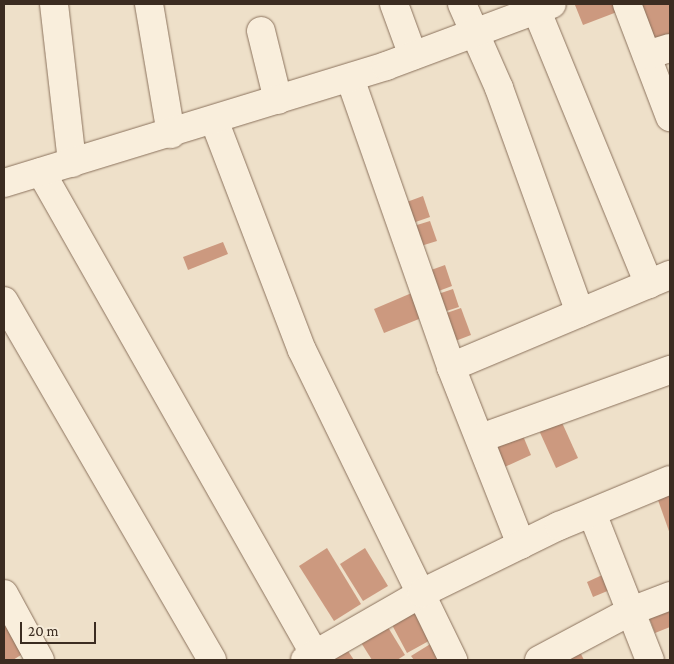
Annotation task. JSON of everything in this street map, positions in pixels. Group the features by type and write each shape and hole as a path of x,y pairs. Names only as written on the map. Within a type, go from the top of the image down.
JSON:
{"street":[{"path":"54,4 72,163"},
{"path":"149,4 171,134"},
{"path":"394,4 413,56"},
{"path":"462,4 499,88 580,312"},
{"path":"627,4 658,52 670,117"},
{"path":"4,182 171,134 350,78 413,56 541,6 660,279 452,367"},
{"path":"261,31 278,100"},
{"path":"350,78 452,367 521,545"},
{"path":"214,120 302,350 453,660"},
{"path":"41,172 310,657 422,593 521,545 670,480"},
{"path":"4,302 14,343 212,660"},
{"path":"481,438 670,370"},
{"path":"592,513 650,660"},
{"path":"4,594 40,660"},
{"path":"539,660 631,611 670,596"}],"building":[{"path":"614,4 617,12 583,25 575,5"},
{"path":"641,4 670,4 670,43 658,47"},
{"path":"423,196 430,217 404,226 396,206"},
{"path":"430,221 437,241 411,249 404,229"},
{"path":"223,242 228,254 188,270 183,257"},
{"path":"445,265 452,286 428,295 420,274"},
{"path":"453,289 459,307 434,315 429,297"},
{"path":"414,292 424,317 384,333 374,309"},
{"path":"461,308 471,335 445,345 435,317"},
{"path":"559,416 578,458 556,468 537,426"},
{"path":"521,431 531,455 496,471 485,447"},
{"path":"670,495 670,534 658,500"},
{"path":"327,548 361,604 334,621 299,566"},
{"path":"365,548 388,586 363,601 340,564"},
{"path":"611,571 617,587 593,597 587,582"},
{"path":"670,605 670,627 655,633 648,615"},
{"path":"420,608 436,637 407,653 391,623"},
{"path":"4,619 32,648 13,660 4,660"},
{"path":"386,624 405,655 397,660 372,660 360,641"},
{"path":"432,643 443,660 414,660 411,656"},
{"path":"579,650 584,660 558,660"},
{"path":"348,651 354,660 332,660"}]}
